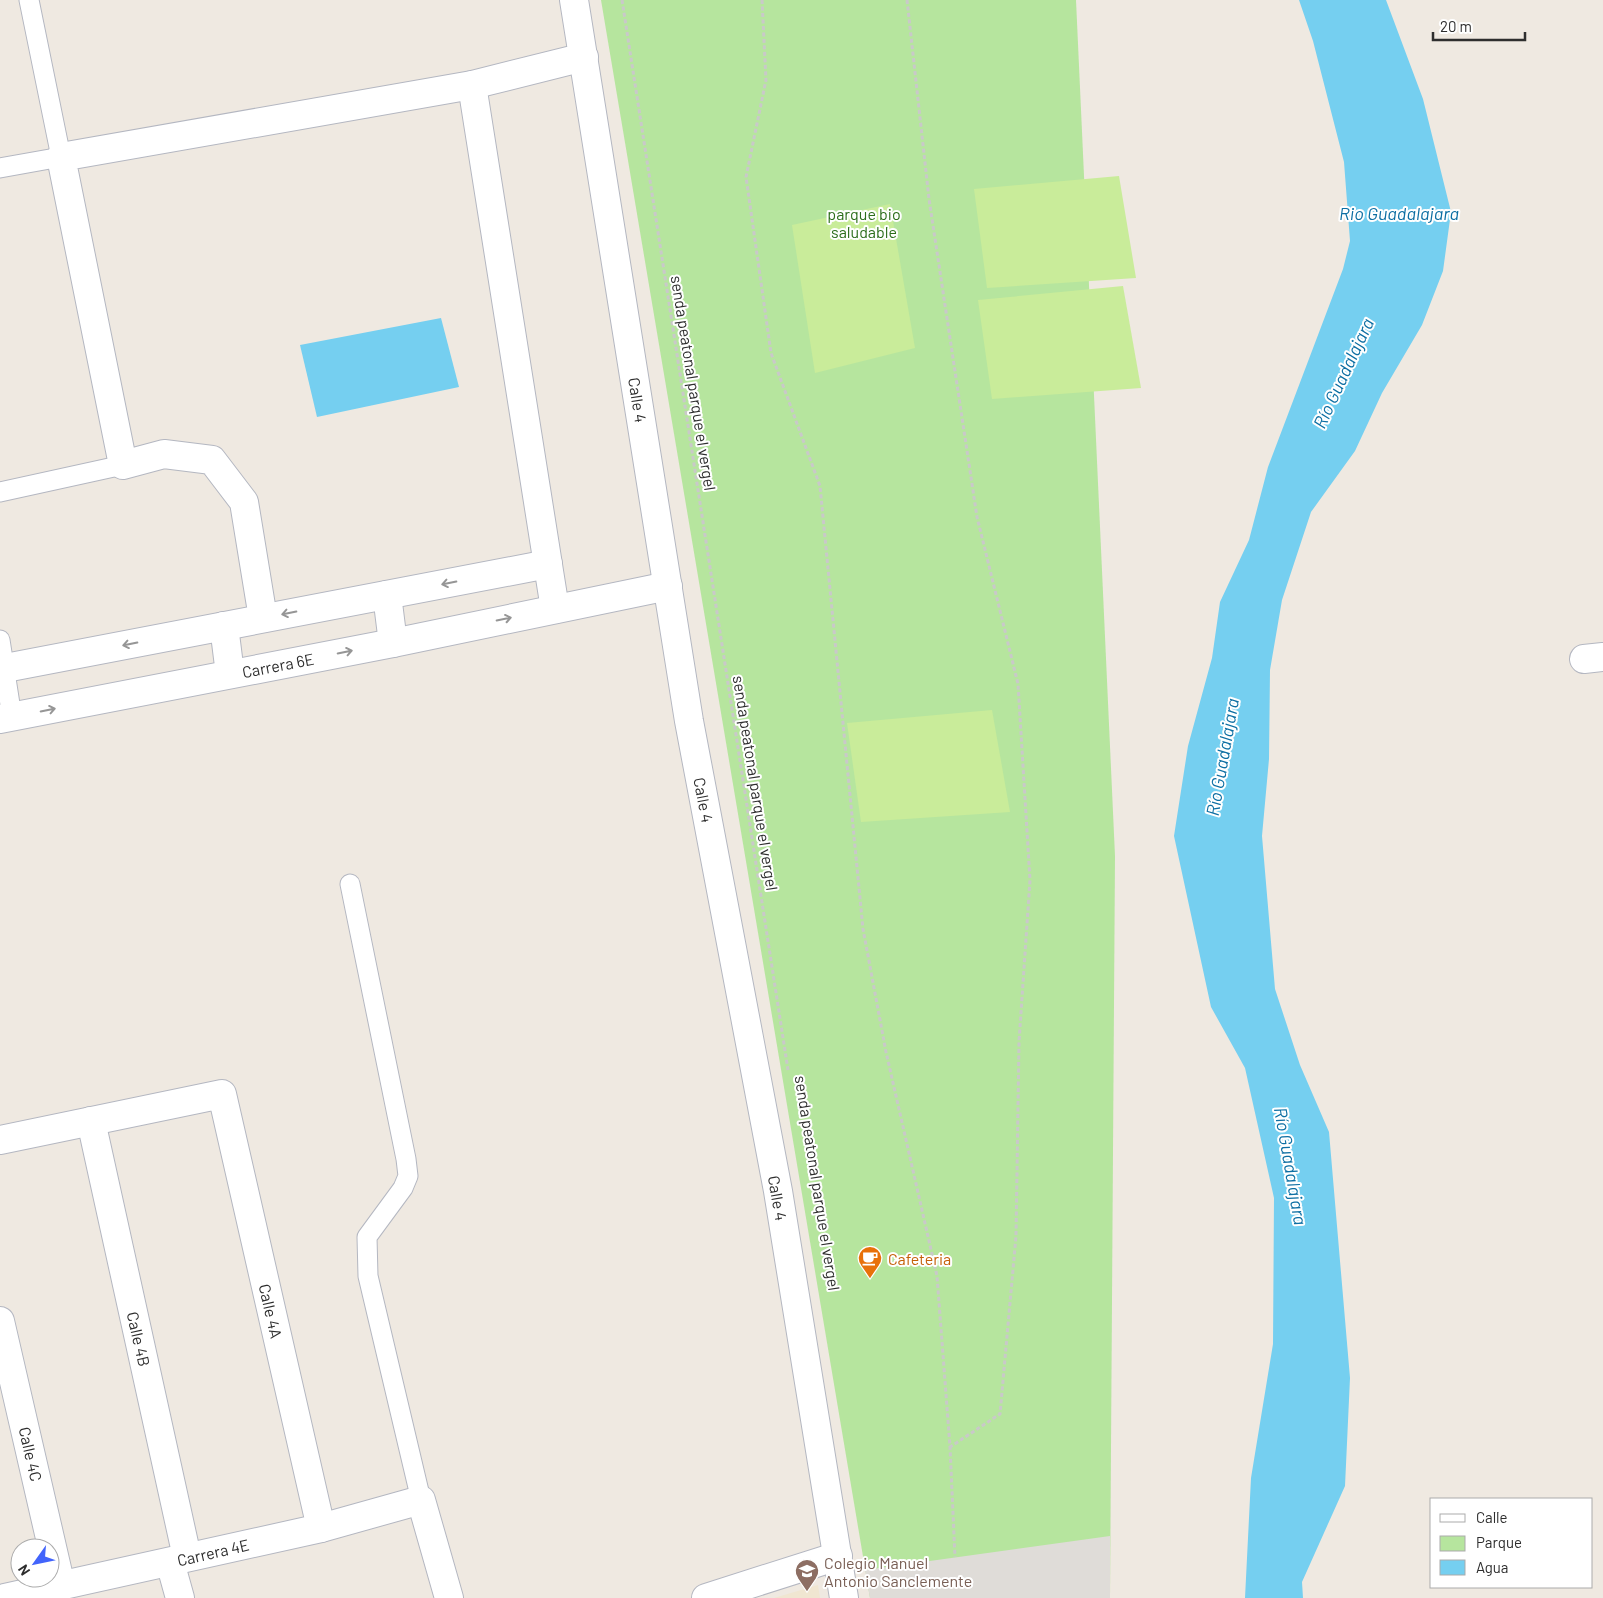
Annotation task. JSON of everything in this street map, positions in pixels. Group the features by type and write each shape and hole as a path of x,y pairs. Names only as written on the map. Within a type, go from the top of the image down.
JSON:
{"street":[{"name":"Calle 4","path":"574,0 689,721 778,1192 844,1598"},
{"path":"263,618 244,502 212,460 164,454 123,465 61,157 472,86 584,57"},
{"path":"472,86 554,609"},
{"path":"2,669 548,564"},
{"name":"Carrera 6E","path":"6,718 393,643 668,586"},
{"path":"387,595 393,643"},
{"path":"224,626 230,674"},
{"name":"Calle 4A","path":"91,1121 222,1094 321,1528"},
{"path":"0,1140 91,1121"},
{"name":"Calle 4B","path":"91,1121 179,1560 180,1598"},
{"name":"Calle 4C","path":"0,1321 61,1586"},
{"path":"421,1500 449,1598"},
{"name":"Carrera 4E","path":"5,1598 321,1528 421,1500"},
{"path":"706,1598 838,1556"}],"lane":[{"path":"0,168 61,157 29,0"},
{"path":"0,492 123,465"},
{"path":"0,640 6,718"},
{"path":"350,884 408,1176 403,1188 367,1236 368,1276 421,1500"}],"path":[{"name":"senda peatonal parque el vergel","path":"622,0 789,1076"},
{"path":"762,0 766,80 746,177 771,353 820,486 862,930 886,1052 937,1276 950,1447 955,1557"},
{"path":"907,0 929,199 977,517 1018,684 1030,880 1019,1042 1016,1236 1000,1414 950,1447"}],"shaded area":[{"path":"1110,1536 1110,1598 870,1598 865,1570"},
{"name":"Colegio Manuel Antonio Sanclemente","path":"818,1585 820,1598 774,1598"}],"green space":[{"name":"parque bio saludable","path":"601,0 1076,0 1115,856 1110,1598 870,1598"},
{"path":"1119,176 1136,278 987,288 974,189"},
{"path":"890,204 915,348 815,373 792,225"},
{"path":"1123,286 1141,388 992,399 978,300"},
{"path":"992,710 1010,812 861,822 847,723"}],"water":[{"name":"Rio Guadalajara","path":"1299,0 1386,0 1423,99 1451,212 1443,271 1422,325 1382,393 1355,451 1311,512 1282,600 1270,670 1269,759 1262,836 1275,989 1300,1065 1329,1132 1350,1378 1345,1486 1302,1582 1303,1598 1245,1598 1251,1478 1273,1344 1274,1198 1245,1068 1211,1007 1174,836 1188,746 1212,658 1220,602 1249,540 1268,467 1343,269 1350,241 1344,162 1313,41"},
{"path":"441,318 459,387 317,417 300,345"}],"place":[{"name":"Cafeteria","path":"870,1279"},
{"name":"Colegio Manuel Antonio Sanclemente","path":"807,1592"}],"water label":[{"name":"Río Guadalajara","path":"1343,373"},
{"name":"Río Guadalajara","path":"1222,757"},
{"name":"Río Guadalajara","path":"1291,1166"}]}
